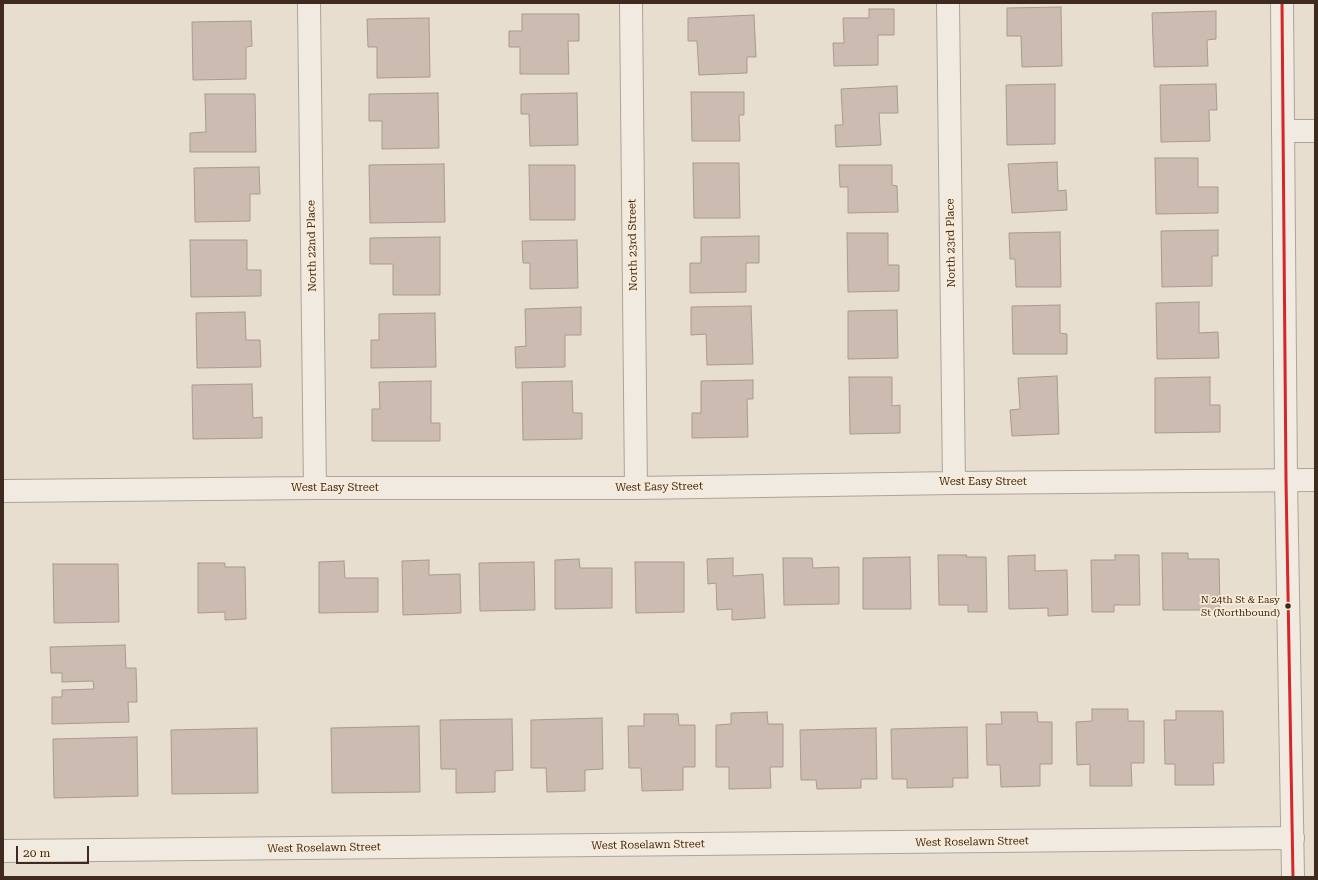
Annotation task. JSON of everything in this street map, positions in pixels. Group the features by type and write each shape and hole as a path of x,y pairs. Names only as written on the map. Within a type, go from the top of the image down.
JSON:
{"street":[{"name":"North 22nd Place","path":"309,3 315,488"},
{"name":"North 23rd Street","path":"631,3 636,488"},
{"name":"North 23rd Place","path":"948,3 954,482"},
{"path":"1282,3 1286,480 1293,877"},
{"path":"1283,131 1315,131"},
{"name":"West Easy Street","path":"3,491 315,488 636,488 954,482 1315,480"},
{"name":"West Roselawn Street","path":"3,850 1292,838"}],"building":[{"path":"1061,7 1062,66 1022,67 1021,36 1007,36 1007,8"},
{"path":"869,9 894,9 894,35 878,35 878,65 834,66 833,43 844,43 843,18 869,18"},
{"path":"1216,11 1216,39 1207,40 1208,66 1154,67 1152,13"},
{"path":"522,14 579,14 579,41 568,41 569,74 520,74 520,47 509,47 509,31 522,31"},
{"path":"754,15 756,57 747,57 747,73 699,75 697,41 688,41 688,18"},
{"path":"429,18 430,77 377,78 377,47 368,47 367,19"},
{"path":"251,21 252,46 246,47 246,79 193,80 192,22"},
{"path":"1055,84 1055,144 1007,145 1006,85"},
{"path":"1216,84 1217,110 1209,110 1210,141 1161,142 1160,85"},
{"path":"897,86 898,113 879,113 881,145 836,147 835,125 843,125 841,89"},
{"path":"691,92 744,92 744,115 739,115 740,141 692,141"},
{"path":"438,93 439,148 382,149 382,121 369,121 369,94"},
{"path":"577,93 578,145 530,146 529,114 521,114 521,94"},
{"path":"205,94 255,94 256,152 190,152 190,133 206,132"},
{"path":"1155,158 1198,158 1198,187 1218,187 1218,213 1156,214"},
{"path":"1057,162 1058,191 1066,190 1067,210 1012,213 1008,164"},
{"path":"693,163 739,163 740,218 694,218"},
{"path":"444,164 445,222 370,223 369,165"},
{"path":"529,165 575,165 575,220 530,220"},
{"path":"839,165 892,165 892,185 897,186 898,212 848,213 848,187 840,187"},
{"path":"259,167 260,194 250,194 250,221 195,222 194,168"},
{"path":"1218,230 1218,256 1212,256 1212,286 1162,287 1161,231"},
{"path":"1060,232 1061,287 1016,287 1015,259 1010,259 1009,233"},
{"path":"847,233 888,233 888,265 899,265 899,291 848,292"},
{"path":"759,236 759,263 746,263 746,292 690,293 690,263 701,263 701,237"},
{"path":"440,237 440,295 393,295 393,264 370,264 370,238"},
{"path":"190,240 247,240 247,270 261,270 261,296 191,297"},
{"path":"577,240 578,288 530,289 530,263 523,263 522,241"},
{"path":"1199,302 1199,333 1218,332 1219,358 1157,359 1156,303"},
{"path":"1060,305 1060,333 1067,334 1067,354 1013,354 1012,306"},
{"path":"751,306 753,364 707,365 706,334 691,335 691,307"},
{"path":"581,307 581,335 565,335 565,367 516,368 515,347 526,346 525,309"},
{"path":"897,310 898,358 848,359 848,311"},
{"path":"245,312 246,340 260,340 261,367 197,368 196,313"},
{"path":"435,313 436,367 371,368 371,340 379,340 379,314"},
{"path":"1057,376 1059,434 1012,436 1010,410 1020,409 1018,378"},
{"path":"849,377 892,377 892,406 900,405 900,433 850,434"},
{"path":"1210,377 1210,405 1220,405 1220,432 1155,433 1155,378"},
{"path":"753,380 753,399 747,399 748,437 692,438 692,413 701,413 701,381"},
{"path":"431,381 431,423 440,423 440,441 372,441 372,409 380,409 379,382"},
{"path":"572,381 573,413 582,413 582,439 523,440 522,382"},
{"path":"252,384 253,418 262,417 262,438 193,439 192,385"},
{"path":"1162,553 1188,553 1188,559 1219,559 1220,610 1163,610"},
{"path":"938,555 967,555 966,557 986,557 987,612 968,612 968,605 939,605"},
{"path":"1035,555 1035,571 1067,570 1068,615 1048,616 1048,608 1009,609 1008,556"},
{"path":"1115,555 1139,555 1140,605 1114,605 1114,612 1092,612 1091,560 1115,560"},
{"path":"910,557 911,609 863,609 863,558"},
{"path":"733,558 733,576 763,574 765,618 732,620 732,609 717,610 716,583 708,584 707,559"},
{"path":"783,558 812,558 813,568 839,567 839,604 784,605"},
{"path":"579,559 580,568 612,568 612,608 555,609 555,560"},
{"path":"429,560 429,575 460,574 461,613 403,615 402,561"},
{"path":"344,561 345,578 378,578 378,612 319,613 319,562"},
{"path":"534,562 535,610 480,611 479,563"},
{"path":"635,562 684,562 684,612 636,613"},
{"path":"198,563 225,563 225,567 245,567 246,619 225,620 225,612 198,613"},
{"path":"53,564 118,564 119,622 54,623"},
{"path":"125,645 126,668 136,668 137,702 128,702 129,722 52,724 52,697 62,697 62,690 94,689 93,681 62,682 62,673 51,673 50,647"},
{"path":"1092,709 1128,709 1128,721 1144,721 1144,763 1131,763 1132,786 1090,786 1090,764 1077,765 1076,722 1092,721"},
{"path":"1176,711 1223,711 1224,763 1213,763 1214,785 1175,785 1175,764 1165,764 1164,720 1176,720"},
{"path":"767,712 768,724 783,724 783,767 770,767 771,788 729,789 729,767 716,767 716,725 731,724 731,713"},
{"path":"1001,712 1037,712 1038,722 1052,722 1052,764 1040,764 1040,786 1001,787 1000,765 987,765 986,724 1002,724"},
{"path":"644,714 678,714 679,725 695,725 695,767 683,767 683,790 642,791 641,768 629,768 628,726 644,726"},
{"path":"602,718 603,769 585,770 585,791 547,792 546,768 531,768 531,720"},
{"path":"512,719 513,770 495,771 495,792 456,793 456,769 441,769 440,720"},
{"path":"419,726 420,792 332,793 331,728"},
{"path":"967,727 968,778 953,778 953,787 907,788 907,779 892,779 891,729"},
{"path":"257,728 258,793 172,794 171,730"},
{"path":"876,728 877,779 861,779 861,788 817,789 816,780 801,780 800,730"},
{"path":"137,737 138,796 54,798 53,739"}],"transit line":[{"path":"1282,3 1286,480 1293,877"}],"place":[{"name":"N 24th St & Easy St (Northbound)","path":"1288,606"}]}
